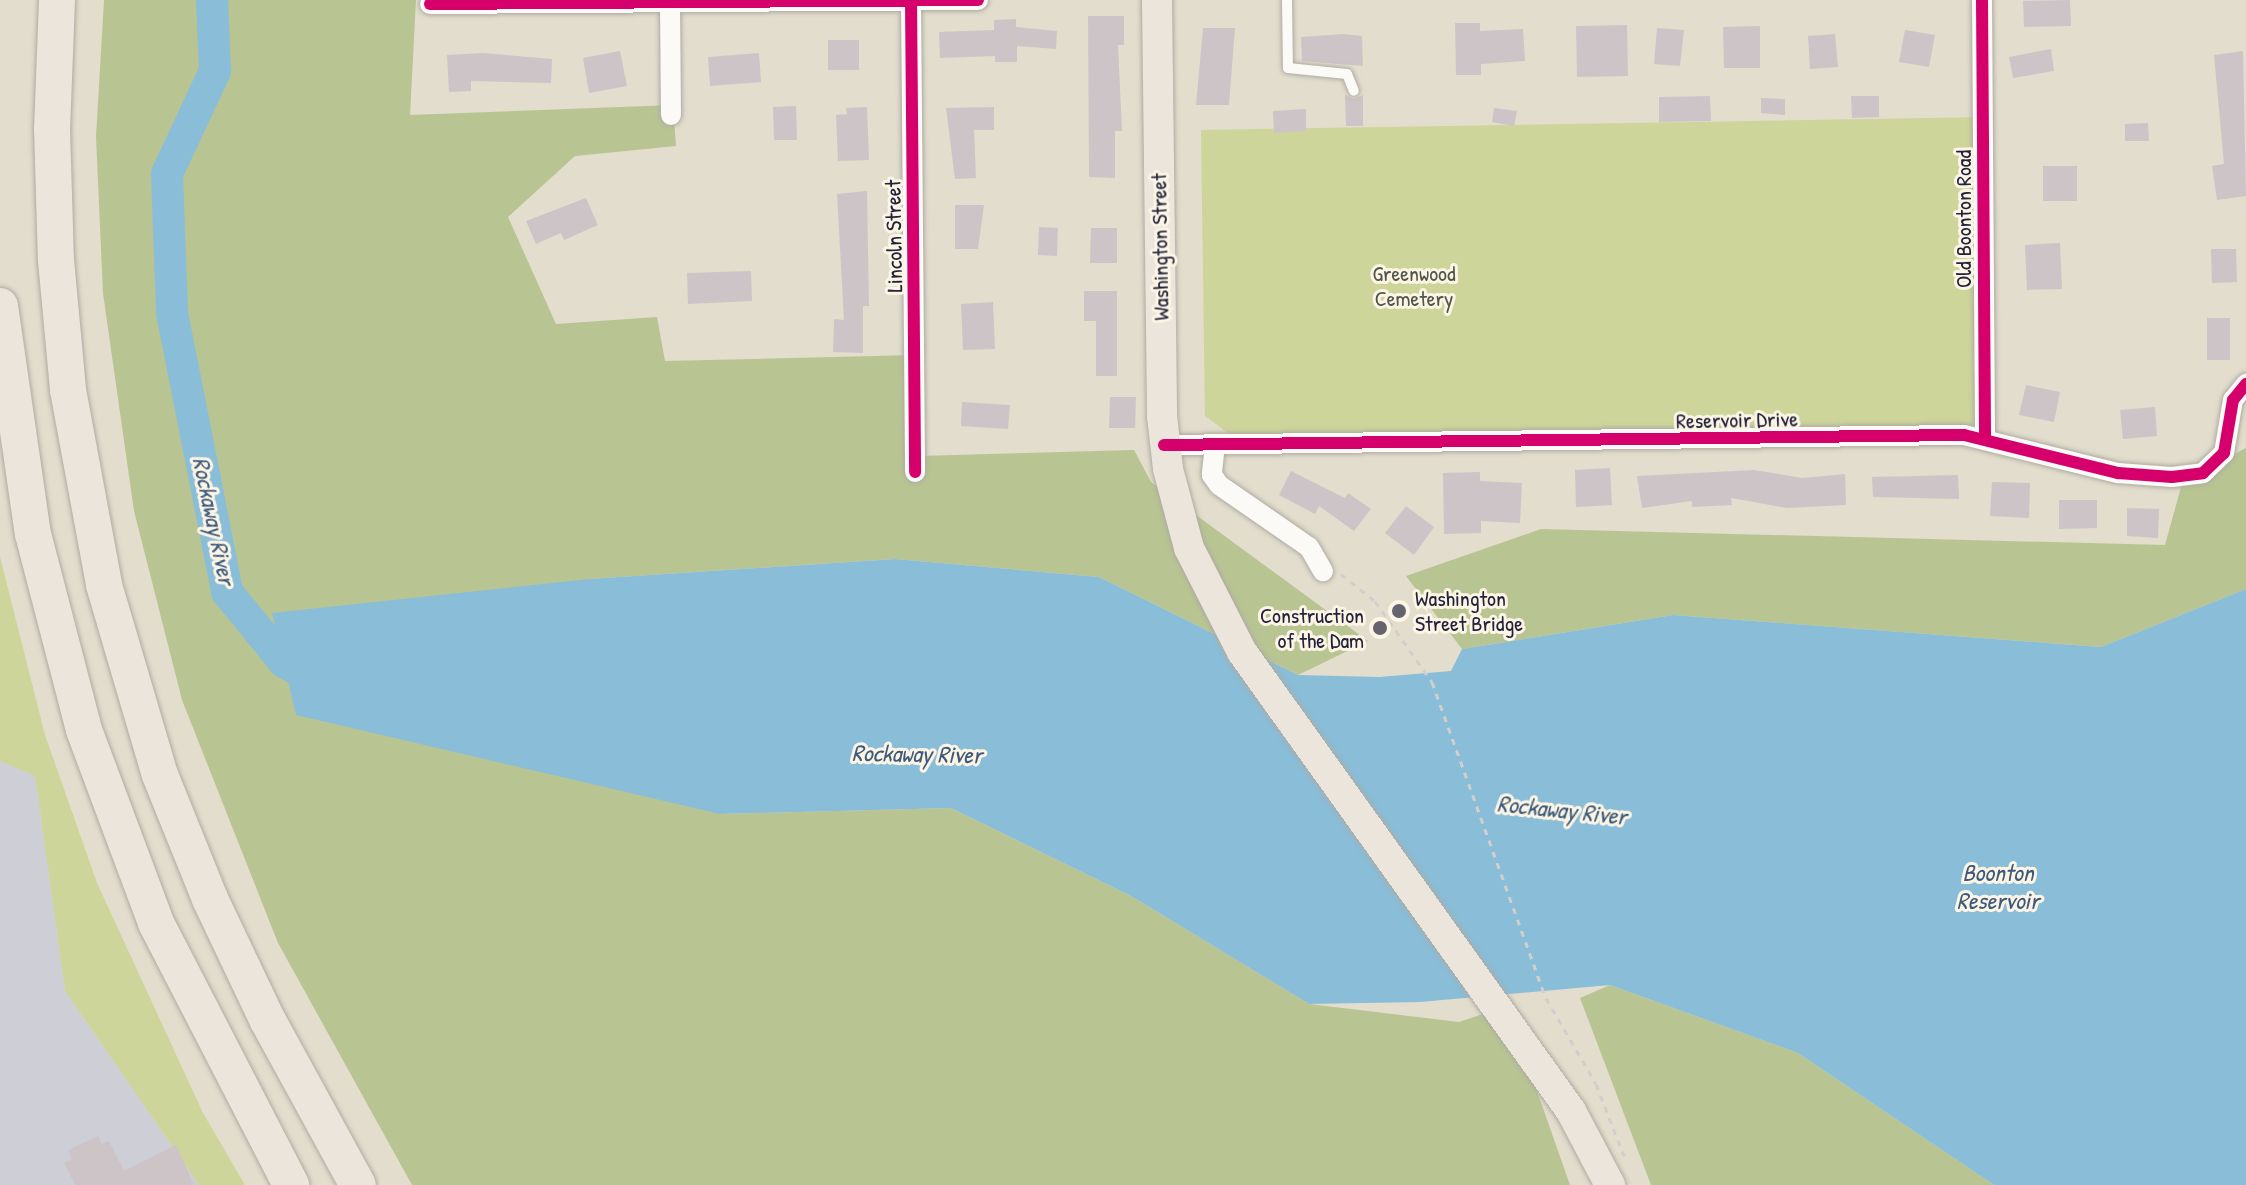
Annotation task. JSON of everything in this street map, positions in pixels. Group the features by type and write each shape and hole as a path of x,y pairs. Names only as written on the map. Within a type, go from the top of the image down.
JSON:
{"highway":[{"path":"57,0 52,128 56,260 68,390 104,585 140,714 184,837 267,1019 358,1185"},
{"path":"0,306 33,534 84,730 156,923 291,1185"}],"main road":[{"name":"Washington Street","path":"1157,0 1164,445 1173,493 1201,574 1242,652 1618,1174"}],"street":[{"path":"430,4 978,0"},
{"name":"Old Boonton Road","path":"1982,0 1985,438"},
{"name":"Lincoln Street","path":"911,1 915,472"},
{"path":"665,2 671,115"},
{"name":"Reservoir Drive","path":"1164,445 1985,438 2118,473 2172,477 2203,473 2224,453 2233,400 2246,384"},
{"path":"1215,444 1212,475 1219,485 1309,547 1323,571"}],"lane":[{"path":"1287,0 1288,68 1347,74 1354,91"}],"path":[{"path":"1323,571 1348,576 1388,616 1441,702 1546,998 1596,1084 1618,1174"}],"shaded area":[{"path":"0,761 35,775 65,991 199,1185 0,1185"}],"green space":[{"path":"104,0 416,0 410,115 673,105 676,146 575,156 508,217 556,324 657,317 665,361 916,355 919,456 1134,450 1151,482 1368,641 1298,675 1099,577 895,559 589,579 720,814 951,808 1131,896 1309,1004 1459,1022 1507,1006 1570,1185 412,1185 278,943 182,700 134,511 103,293 96,137"},
{"name":"Greenwood Cemetery","path":"1988,117 1989,433 1248,448 1205,416 1201,130"},
{"path":"2246,448 2246,589 2101,647 1673,615 1462,649 1406,576 1541,529 2165,545 2183,480"},
{"path":"0,557 45,735 97,883 203,1113 245,1185 199,1185 65,991 35,776 0,761"},
{"path":"1610,985 1798,1053 1994,1185 1651,1185 1580,998"}],"water":[{"name":"Boonton Reservoir","path":"895,559 1099,577 1298,675 1379,677 1451,671 1462,649 1673,615 2101,647 2246,589 2246,1185 1994,1185 1798,1053 1610,985 1420,1002 1309,1004 1131,896 951,808 720,814 296,715 272,613 589,579"}],"building":[{"path":"2070,0 2071,26 2024,27 2023,1"},
{"path":"1088,16 1124,16 1124,45 1118,45 1122,131 1115,131 1115,178 1089,177"},
{"path":"1016,19 1016,27 1057,31 1056,49 1017,46 1017,62 995,62 995,56 940,58 939,32 994,30 994,20"},
{"path":"1455,23 1480,23 1480,31 1523,29 1525,61 1481,64 1481,75 1456,75"},
{"path":"1627,25 1628,76 1577,77 1576,26"},
{"path":"1760,26 1760,68 1724,68 1723,27"},
{"path":"1203,28 1235,28 1229,105 1196,105"},
{"path":"1657,28 1684,30 1680,66 1654,64"},
{"path":"1905,30 1935,35 1929,67 1899,62"},
{"path":"1835,34 1838,67 1810,69 1808,36"},
{"path":"1362,36 1363,66 1302,61 1301,37"},
{"path":"828,40 859,40 859,70 828,70"},
{"path":"2051,49 2054,71 2013,78 2009,57"},
{"path":"620,51 627,86 589,93 583,58"},
{"path":"2243,51 2246,196 2217,200 2212,166 2224,164 2214,55"},
{"path":"483,53 552,59 551,83 471,81 471,91 449,92 447,55"},
{"path":"759,53 761,82 710,86 708,57"},
{"path":"1345,95 1354,99 1363,95 1363,126 1346,126"},
{"path":"1710,96 1711,121 1659,122 1659,97"},
{"path":"1851,96 1879,96 1879,117 1852,118"},
{"path":"1761,98 1785,99 1785,115 1761,113"},
{"path":"796,106 797,140 774,140 773,107"},
{"path":"867,107 869,160 838,161 836,115 847,114 846,108"},
{"path":"994,107 994,130 974,130 976,178 955,179 946,108"},
{"path":"1494,108 1517,111 1514,126 1492,122"},
{"path":"1306,109 1306,131 1274,133 1273,111"},
{"path":"2148,123 2149,141 2125,141 2125,124"},
{"path":"2043,166 2077,166 2077,201 2043,201"},
{"path":"867,191 869,306 863,306 863,353 833,352 834,319 844,320 837,194"},
{"path":"586,198 598,225 564,240 561,233 536,244 526,221"},
{"path":"955,205 984,205 978,249 955,249"},
{"path":"1039,227 1058,228 1057,256 1038,255"},
{"path":"1091,228 1117,228 1117,263 1090,263"},
{"path":"2060,243 2062,289 2027,290 2025,245"},
{"path":"2211,249 2236,249 2237,282 2212,283"},
{"path":"751,271 752,301 688,304 687,273"},
{"path":"1084,291 1117,291 1117,376 1096,376 1096,321 1084,321"},
{"path":"993,302 995,349 963,350 961,304"},
{"path":"2207,318 2230,318 2230,360 2207,360"},
{"path":"2026,385 2060,392 2054,422 2019,415"},
{"path":"1110,397 1136,397 1135,428 1109,428"},
{"path":"962,402 1010,405 1008,429 961,426"},
{"path":"2155,407 2157,436 2123,439 2120,410"},
{"path":"1610,468 1612,505 1576,507 1575,470"},
{"path":"1754,470 1802,478 1845,474 1846,505 1787,508 1731,498 1732,505 1692,507 1692,501 1642,508 1637,476"},
{"path":"1291,471 1345,498 1348,493 1371,509 1354,531 1319,506 1315,514 1279,495"},
{"path":"1480,472 1480,481 1522,483 1520,523 1481,521 1481,533 1444,534 1443,473"},
{"path":"1958,475 1959,499 1873,497 1872,477"},
{"path":"1992,482 2030,483 2029,518 1990,516"},
{"path":"2059,500 2097,500 2097,528 2059,529"},
{"path":"1406,506 1434,527 1414,555 1385,533"},
{"path":"2127,508 2159,509 2158,538 2127,536"},
{"path":"98,1136 102,1144 109,1141 124,1171 176,1145 194,1185 75,1185 64,1163 72,1159 68,1150"}],"waterway":[{"name":"Rockaway River","path":"212,0 215,71 167,174 172,313 227,592 284,662 321,682"}],"cycle path":[{"path":"911,0 915,472"},
{"path":"430,4 978,0"},
{"path":"1982,0 1985,438"},
{"path":"1164,445 1964,435 2118,473 2172,477 2203,473 2224,453 2233,400 2246,384"}],"place":[{"name":"Washington Street Bridge","path":"1399,611"},
{"name":"Construction of the Dam","path":"1380,628"}]}
